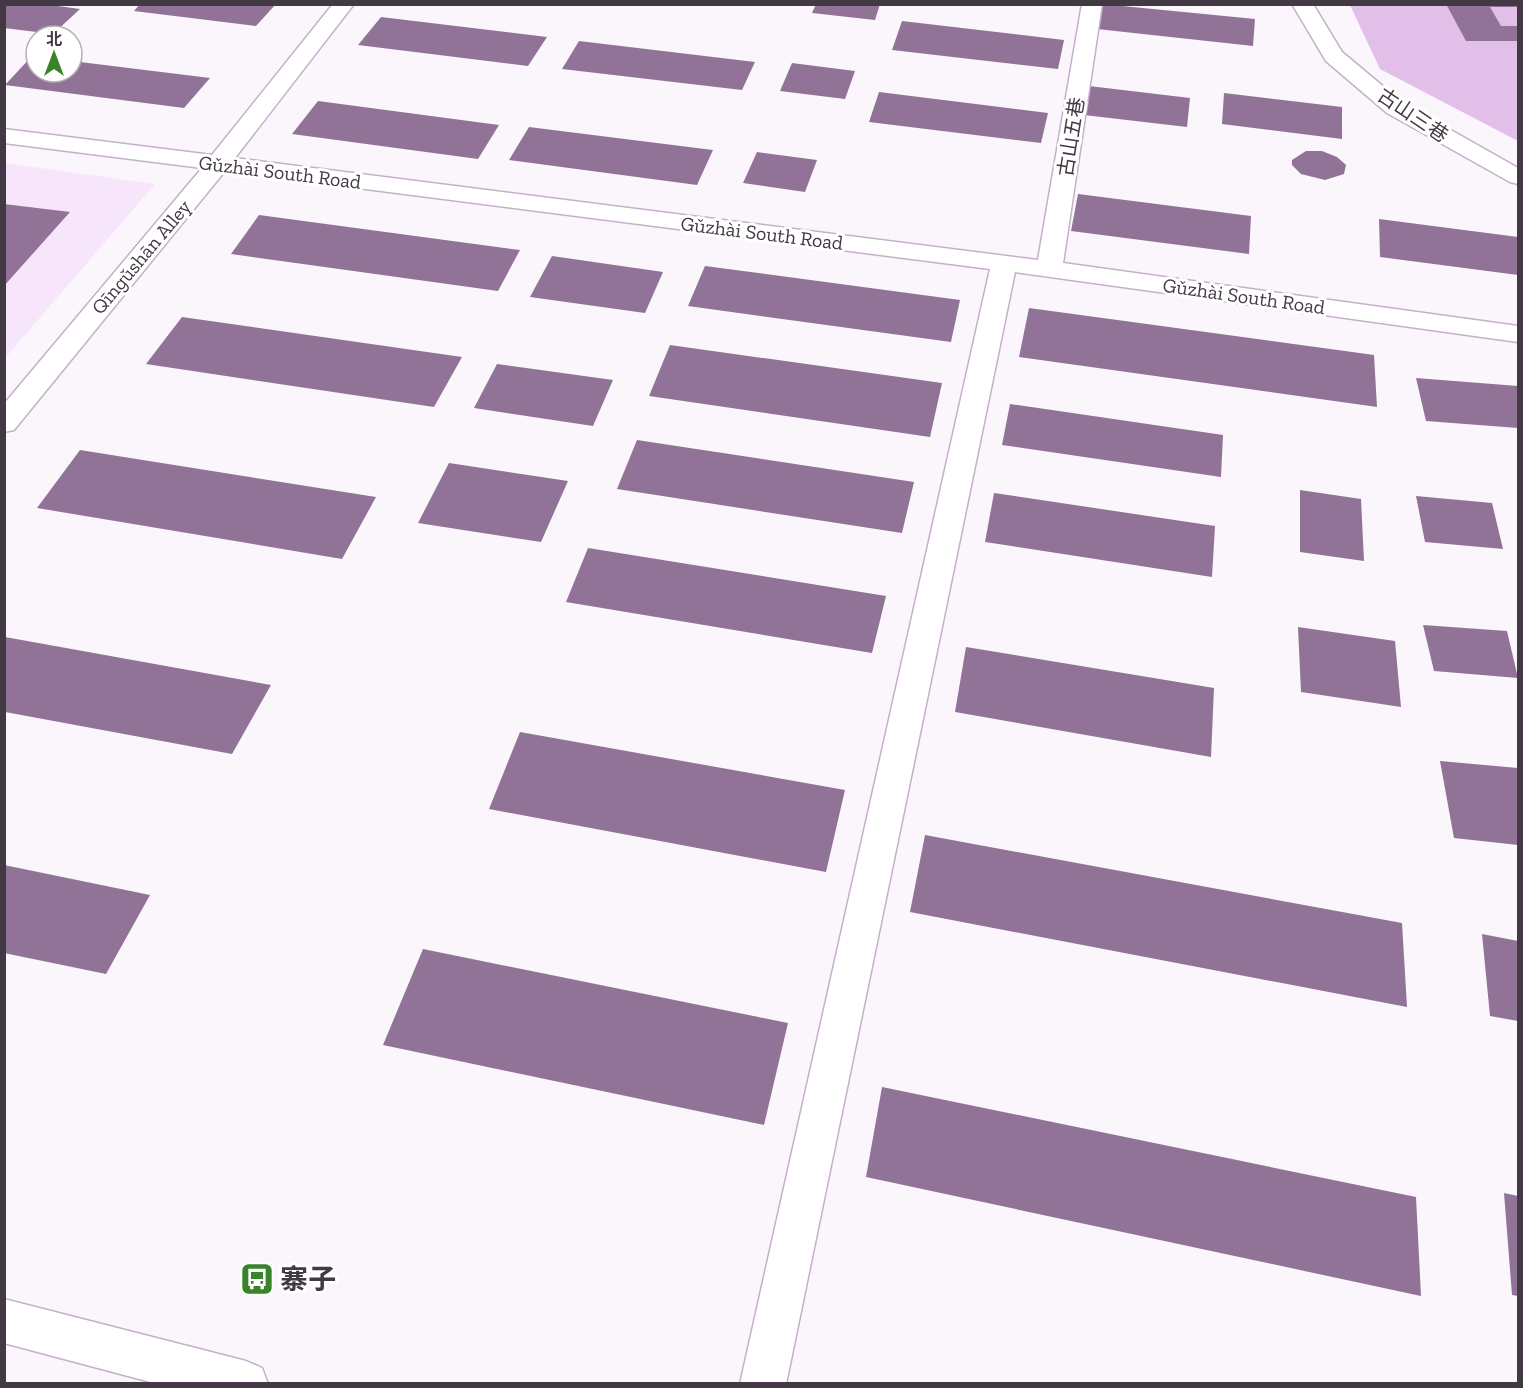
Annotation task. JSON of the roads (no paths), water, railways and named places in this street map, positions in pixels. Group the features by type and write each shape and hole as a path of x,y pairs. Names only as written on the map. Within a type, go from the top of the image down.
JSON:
{"street":[{"name":"Qīngǔshān Alley","path":"4,423 218,164 344,4"},
{"name":"古山五巷","path":"1049,269 1092,4"},
{"name":"古山三巷","path":"1302,4 1334,56 1395,108 1518,177"},
{"name":"Gǔzhài South Road","path":"4,136 1004,263 1518,334"},
{"path":"763,1383 1004,263"},
{"path":"4,1321 246,1383"}],"place":[{"name":"寨子","path":"257,1279"}]}
